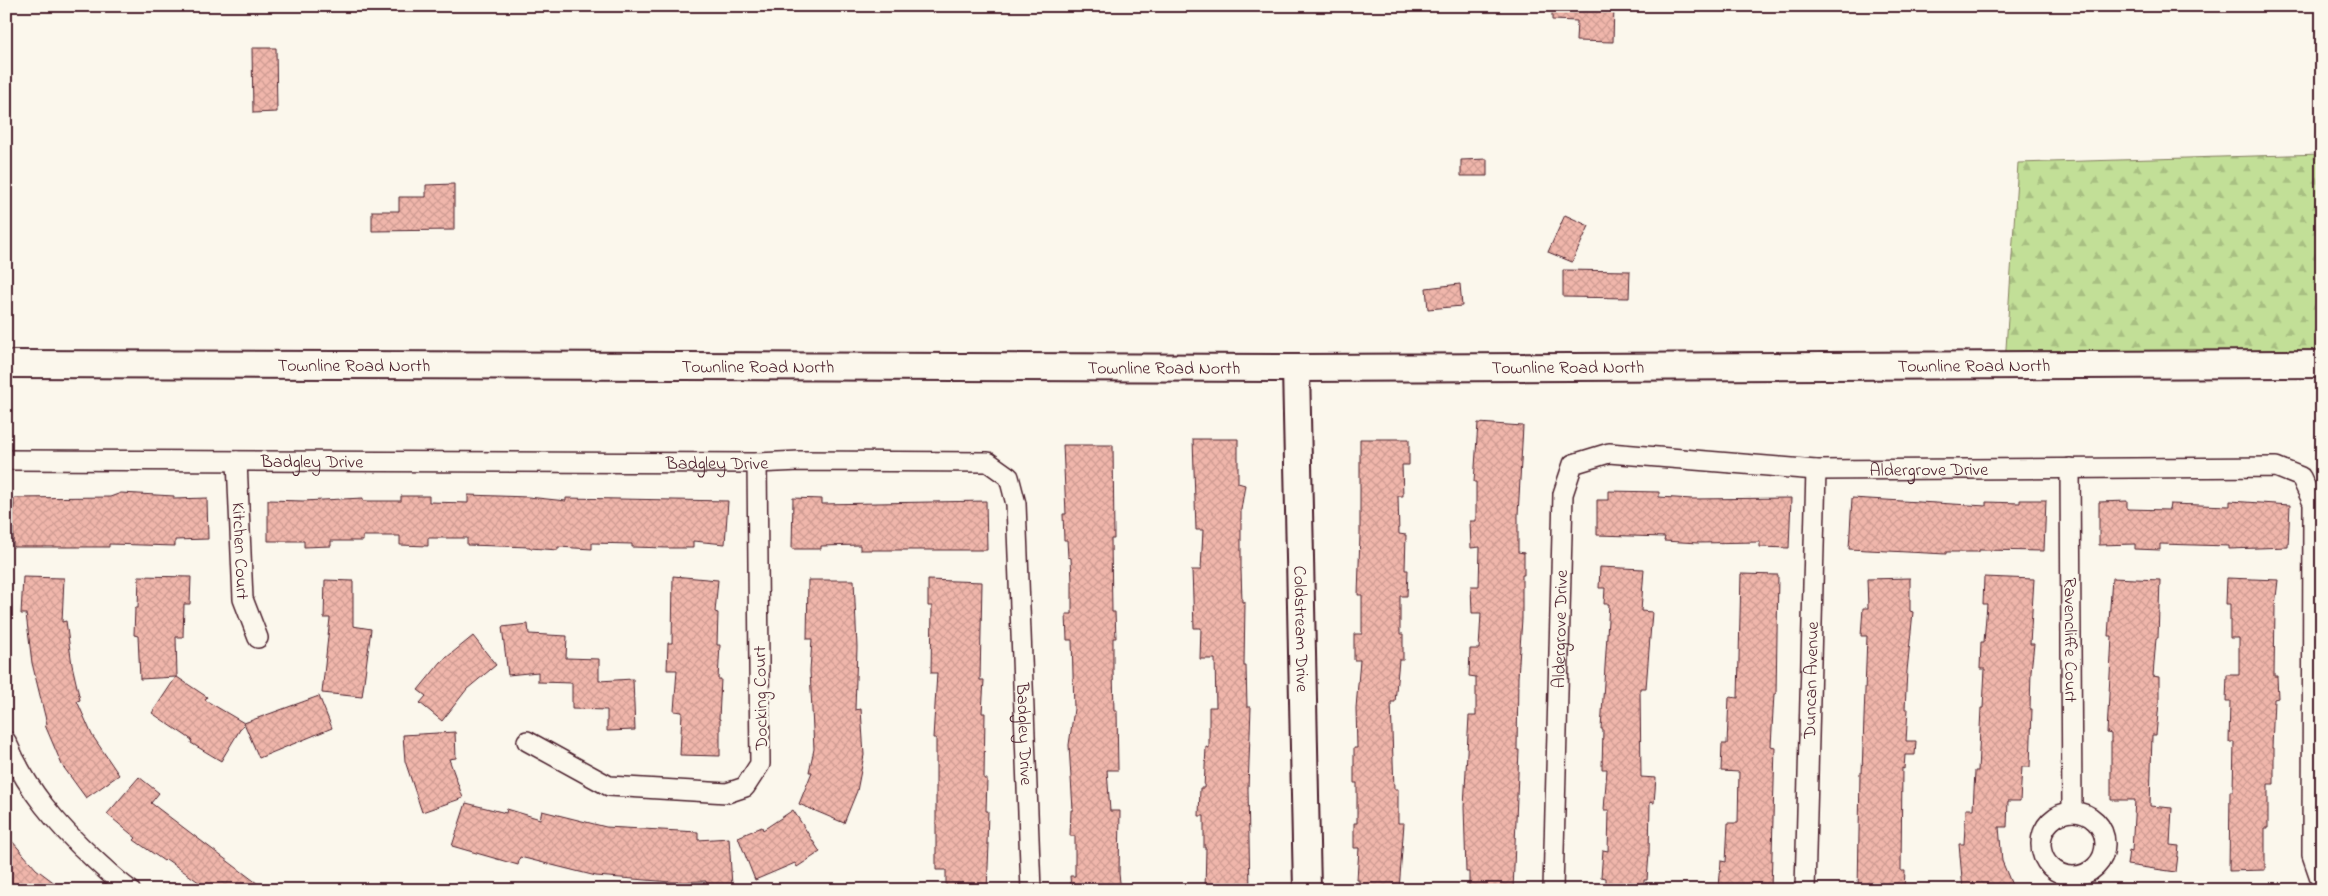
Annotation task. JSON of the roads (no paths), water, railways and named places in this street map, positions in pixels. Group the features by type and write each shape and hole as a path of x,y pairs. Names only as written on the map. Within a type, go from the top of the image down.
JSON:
{"street":[{"name":"Townline Road North","path":"6,364 1296,368 2322,364"},
{"name":"Coldstream Drive","path":"1296,368 1307,890"},
{"name":"Aldergrove Drive","path":"1553,890 1563,494 1573,464 1609,453 1816,470 2276,467 2301,477 2313,503 2312,855 2322,884"},
{"name":"Badgley Drive","path":"6,460 988,462 1009,477 1016,504 1031,890"},
{"name":"Kitchen Court","path":"237,461 243,600 258,638"},
{"name":"Docking Court","path":"527,741 608,786 727,793 745,787 760,764 757,463"},
{"name":"Ravencliffe Court","path":"2070,468 2072,812"},
{"name":"Duncan Avenue","path":"1805,890 1816,470"},
{"path":"6,741 30,789 53,818 80,846 130,890"}]}
